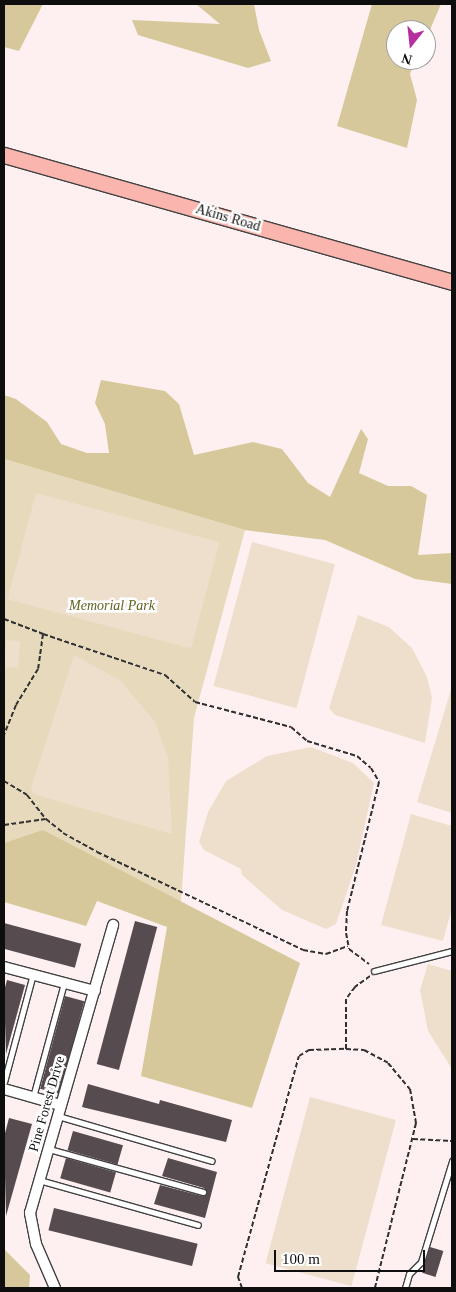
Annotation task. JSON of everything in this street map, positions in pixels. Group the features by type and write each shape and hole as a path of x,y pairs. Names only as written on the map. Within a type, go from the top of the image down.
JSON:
{"street":[{"name":"Akins Road","path":"4,154 452,282"},
{"name":"Pine Forest Drive","path":"55,1288 32,1228 30,1214 114,925"},
{"path":"4,966 96,991"},
{"path":"4,1089 33,1098 59,1110"}],"lane":[{"path":"374,971 452,951"},
{"path":"4,1082 33,974"},
{"path":"33,1098 64,982"},
{"path":"59,1110 212,1161"},
{"path":"48,1149 203,1192"},
{"path":"405,1288 409,1274 421,1262 452,1160"},
{"path":"39,1180 198,1225"}],"path":[{"path":"4,619 165,676 195,702 291,727 307,742 357,756 371,768 379,782 348,911 348,946 374,971 355,987 346,999 346,1049"},
{"path":"4,735 16,705 38,669 43,634"},
{"path":"4,781 27,795 46,819 63,833 97,852 303,950 326,954 348,946"},
{"path":"4,825 46,819"},
{"path":"242,1288 238,1277 299,1056 309,1050 346,1049 364,1050 388,1063 410,1089 416,1123 375,1288"},
{"path":"412,1139 452,1141"}],"green space":[{"name":"Memorial Park","path":"4,459 245,530 194,718 181,902 43,831 4,843"},
{"path":"36,493 220,542 191,648 8,599"},
{"path":"252,542 335,564 297,708 213,686"},
{"path":"358,615 389,627 412,648 427,677 432,698 425,743 335,715 329,708"},
{"path":"6,640 20,641 18,668 4,667"},
{"path":"74,655 121,681 155,722 168,757 172,834 33,794 31,788"},
{"path":"452,686 452,813 417,802"},
{"path":"311,747 353,763 374,783 356,865 336,924 326,929 282,910 242,875 241,869 204,850 199,842 208,812 226,781 267,756"},
{"path":"411,814 452,826 452,908 443,941 381,925"},
{"path":"428,964 452,971 452,1069 428,1031 420,990"},
{"path":"310,1097 396,1120 351,1286 265,1263"}],"shaded area":[{"path":"4,4 43,4 19,51 4,47"},
{"path":"196,4 254,4 259,30 271,61 248,68 138,35 132,20 220,24"},
{"path":"372,4 441,4 434,20 386,20 386,70 412,70 410,74 417,100 407,148 337,126"},
{"path":"101,380 165,391 179,404 194,455 253,442 282,449 308,483 330,497 361,429 368,439 359,473 388,486 411,486 427,495 418,555 452,553 452,584 415,579 325,540 245,530 4,459 4,395 16,399 47,422 61,444 87,453 109,453 105,424 95,403"},
{"path":"43,830 300,963 252,1108 141,1076 167,927 97,901 86,926 4,902 4,843"},
{"path":"4,1249 30,1275 29,1288 4,1288"}],"building":[{"path":"135,921 157,927 119,1070 97,1064"},
{"path":"4,923 81,944 75,968 4,949"},
{"path":"7,980 25,985 6,1054 4,991"},
{"path":"65,996 84,1001 59,1094 40,1089"},
{"path":"88,1084 159,1104 160,1100 232,1120 226,1142 82,1107"},
{"path":"9,1118 32,1124 6,1216 4,1137"},
{"path":"73,1131 123,1145 117,1165 67,1150"},
{"path":"66,1158 116,1172 110,1193 60,1178"},
{"path":"168,1158 217,1172 205,1218 154,1204 160,1185 202,1196 207,1194 204,1188 162,1176"},
{"path":"54,1208 198,1244 192,1266 48,1230"},
{"path":"430,1247 443,1251 435,1277 422,1273"}]}
